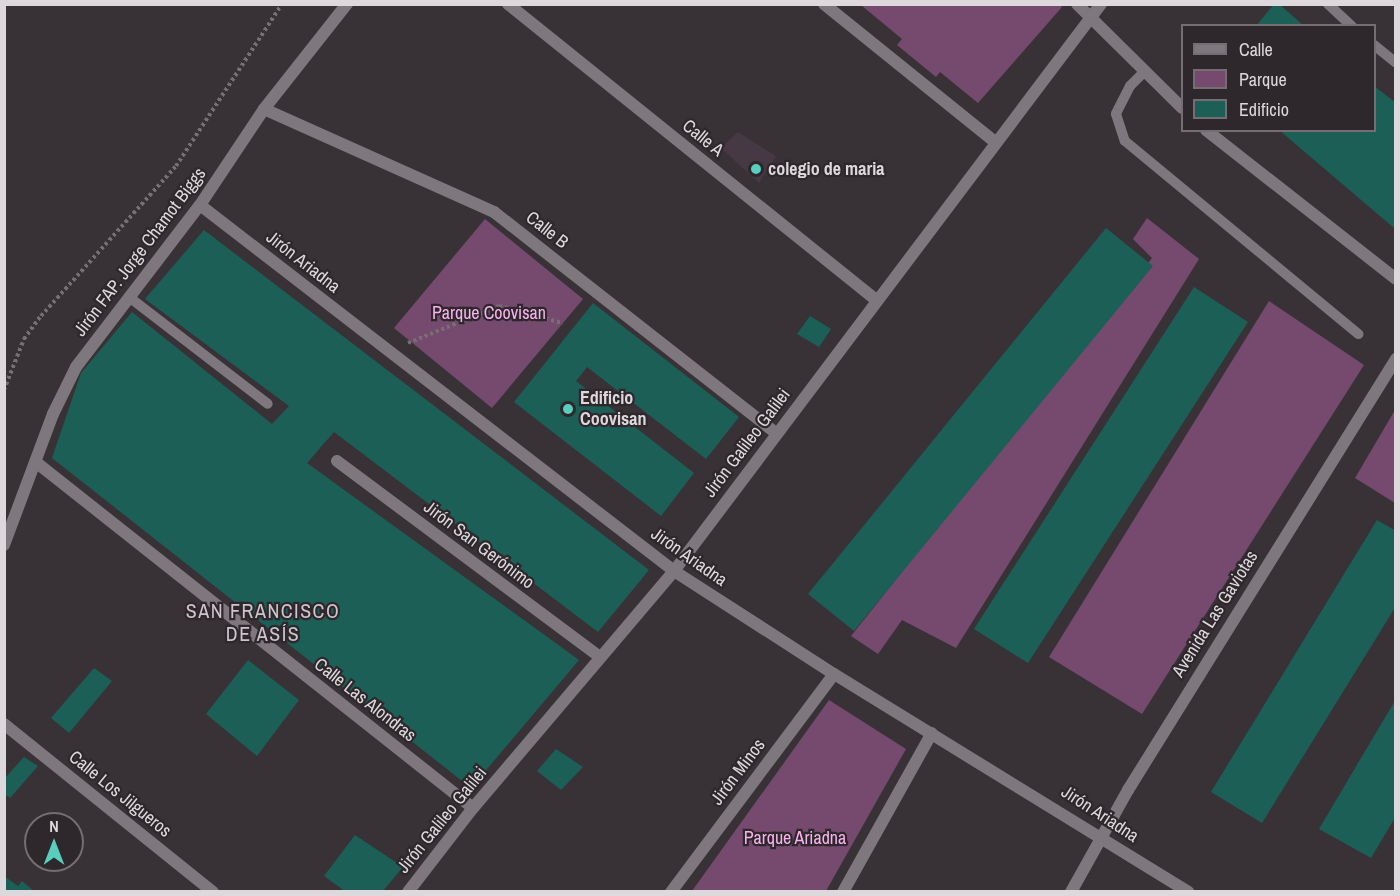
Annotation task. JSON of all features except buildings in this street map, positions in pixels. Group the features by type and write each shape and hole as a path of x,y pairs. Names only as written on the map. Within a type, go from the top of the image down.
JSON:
{"street":[{"name":"Jirón FAP. Jorge Chamot Biggs","path":"4,545 64,387 129,297 200,205 264,109 346,4"},
{"name":"Calle A","path":"508,4 876,300"},
{"path":"824,4 996,142"},
{"path":"1077,4 1181,107"},
{"name":"Jirón Galileo Galilei","path":"408,891 473,808 674,571 1101,4"},
{"name":"Calle B","path":"264,109 494,212 776,434"},
{"path":"1209,132 1395,279"},
{"name":"Jirón Ariadna","path":"200,205 674,571 834,674 1103,836 1188,891"},
{"name":"Avenida Las Gaviotas","path":"1071,891 1395,359"},
{"name":"Jirón San Gerónimo","path":"337,460 600,657"},
{"name":"Calle Las Alondras","path":"37,463 473,808"},
{"name":"Jirón Minos","path":"671,891 834,674"},
{"name":"Calle Los Jilgueros","path":"4,724 213,891"},
{"path":"843,891 932,733"}],"lane":[{"path":"1328,4 1350,24"},
{"path":"1376,47 1395,63"},
{"path":"1145,71 1130,86 1116,114 1125,141 1358,334"},
{"path":"129,297 268,404"}],"path":[{"path":"4,390 24,339 41,316 176,166 282,4"},
{"path":"389,351 499,306 563,323"}],"shaded area":[{"name":"colegio de maria","path":"738,132 776,156 759,183 721,148"}],"green space":[{"path":"1059,4 1062,7 978,103 940,72 936,77 897,45 902,39 861,5"},
{"path":"1147,218 1199,259 956,648 902,620 878,654 851,636 1152,258 1133,239"},
{"name":"Parque Coovisan","path":"485,219 583,299 492,408 394,328"},
{"path":"1269,301 1364,365 1142,714 1049,657"},
{"path":"1395,410 1395,503 1355,478"},
{"name":"Parque Ariadna","path":"829,700 906,749 826,891 692,891"}],"place":[{"name":"colegio de maria","path":"756,169"},
{"name":"Edificio Coovisan","path":"568,409"}],"district":[{"name":"SAN FRANCISCO DE ASÍS","path":"263,622"}]}
